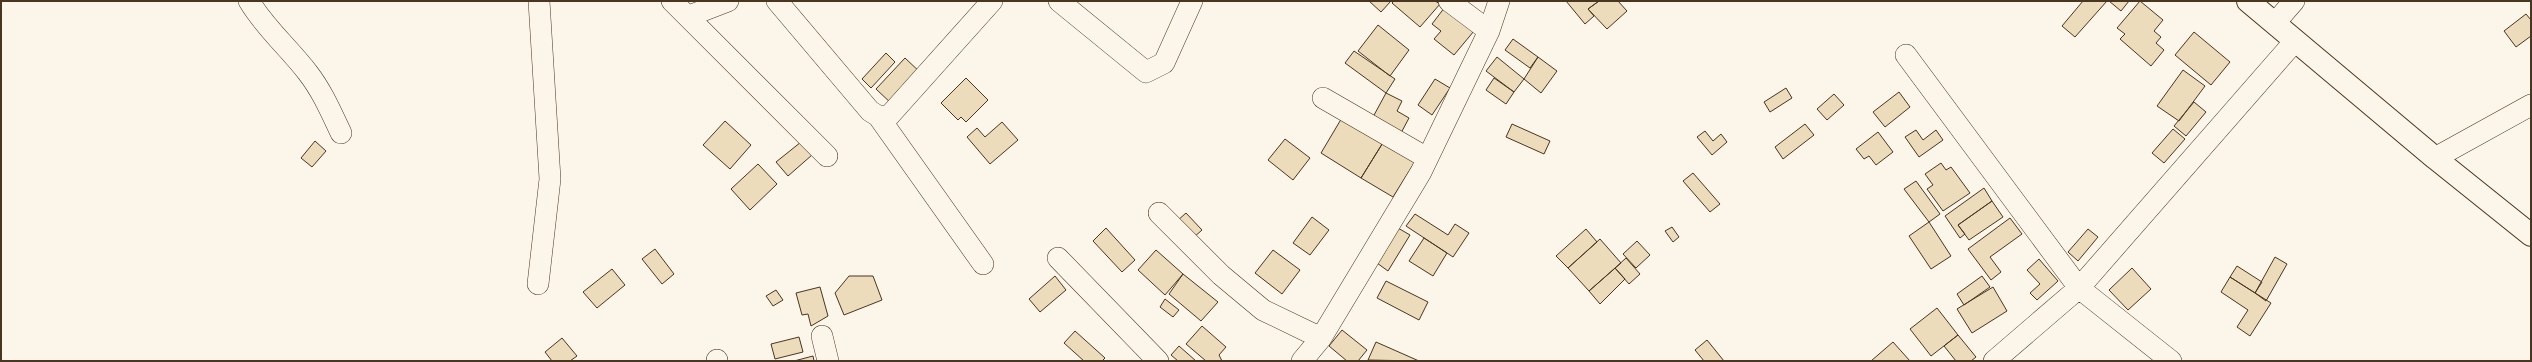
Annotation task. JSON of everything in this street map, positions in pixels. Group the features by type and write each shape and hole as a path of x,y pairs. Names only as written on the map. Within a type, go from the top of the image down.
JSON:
{"main road":[{"path":"2248,1 2435,158 2531,235"}],"street":[{"path":"249,1 256,12 308,72 323,97 340,133"},
{"path":"538,284 550,179 539,1"},
{"path":"672,1 689,16 827,156"},
{"path":"689,16 728,1"},
{"path":"777,1 870,111 878,116 983,264"},
{"path":"878,116 889,116 992,1"},
{"path":"1059,1 1146,72 1164,63 1192,1"},
{"path":"1449,1 1489,31"},
{"path":"1302,361 1320,338 1428,158 1489,31 1499,1"},
{"path":"2275,23 2294,1"},
{"path":"1994,361 2079,288 2295,41"},
{"path":"1906,55 2079,288 2171,361"},
{"path":"1323,98 1428,158"},
{"path":"2435,158 2531,105"},
{"path":"1159,213 1222,275 1263,310 1320,338"},
{"path":"1058,258 1158,361"},
{"path":"822,336 828,361"}],"building":[{"path":"1369,1 1391,1 1381,12"},
{"path":"1394,1 1435,1 1440,4 1420,27 1392,3"},
{"path":"1566,1 1599,1 1588,9 1594,16 1585,24"},
{"path":"1599,1 1618,1 1627,11 1607,29 1588,9"},
{"path":"2083,1 2107,1 2075,37 2062,26"},
{"path":"2109,1 2129,1 2121,11"},
{"path":"2140,1 2163,20 2154,31 2161,37 2156,43 2164,50 2151,66 2120,39 2125,34 2117,28"},
{"path":"1445,7 1474,31 1454,55 1434,39 1441,31 1432,24"},
{"path":"2526,14 2531,20 2531,36 2516,47 2504,31"},
{"path":"1378,25 1409,50 1390,76 1358,51"},
{"path":"2194,32 2230,62 2211,85 2175,55"},
{"path":"1513,39 1538,57 1530,68 1505,50"},
{"path":"1354,51 1395,79 1386,93 1345,63"},
{"path":"886,53 895,62 871,88 862,79"},
{"path":"1497,57 1524,79 1514,92 1486,71"},
{"path":"1538,57 1557,71 1541,93 1524,79"},
{"path":"905,58 922,74 893,105 876,89"},
{"path":"2183,70 2205,86 2179,121 2157,106"},
{"path":"966,78 988,100 966,122 961,117 958,120 941,103"},
{"path":"1494,78 1514,92 1506,104 1486,90"},
{"path":"1435,79 1450,88 1432,115 1418,105"},
{"path":"1786,88 1792,98 1770,112 1764,102"},
{"path":"1899,92 1910,107 1885,127 1873,112"},
{"path":"1386,93 1402,101 1397,111 1409,118 1401,133 1373,117"},
{"path":"1834,94 1844,105 1827,120 1817,109"},
{"path":"2194,102 2206,112 2186,136 2174,126"},
{"path":"1343,116 1384,141 1361,178 1321,153"},
{"path":"725,121 751,145 730,169 703,145"},
{"path":"1002,122 1018,140 990,164 967,137 977,128 985,137"},
{"path":"1512,124 1550,141 1544,154 1506,137"},
{"path":"1805,124 1814,135 1783,159 1775,147"},
{"path":"2173,129 2185,139 2164,163 2152,153"},
{"path":"1916,130 1923,140 1936,130 1943,140 1919,157 1905,137"},
{"path":"1705,131 1713,141 1721,134 1727,142 1712,155 1697,137"},
{"path":"1878,132 1893,152 1876,165 1869,156 1864,159 1856,149"},
{"path":"1285,139 1310,158 1293,180 1268,160"},
{"path":"315,141 326,151 312,167 301,158"},
{"path":"1384,141 1416,160 1393,197 1361,178"},
{"path":"801,142 812,155 788,176 776,162"},
{"path":"1941,163 1946,170 1951,167 1970,193 1943,211 1927,189 1933,185 1925,174"},
{"path":"758,164 777,184 750,210 731,189"},
{"path":"1693,173 1720,204 1710,212 1683,181"},
{"path":"1916,181 1940,214 1929,222 1904,189"},
{"path":"1984,188 1992,201 1958,225 1965,234 1960,238 1945,216"},
{"path":"1992,201 2003,217 1969,240 1958,225"},
{"path":"1186,213 1202,230 1193,238 1177,221"},
{"path":"1415,214 1448,235 1455,224 1469,233 1453,257 1406,226"},
{"path":"1312,217 1329,230 1310,255 1293,243"},
{"path":"2010,218 2022,234 1990,257 2001,272 1991,280 1968,249"},
{"path":"1929,222 1951,256 1931,269 1909,236"},
{"path":"1672,227 1679,237 1673,242 1665,231"},
{"path":"1106,228 1135,260 1122,272 1093,241"},
{"path":"1398,228 1410,235 1388,271 1377,263"},
{"path":"1586,229 1597,242 1568,268 1556,256"},
{"path":"2088,229 2098,237 2078,261 2068,252"},
{"path":"1424,238 1447,253 1433,276 1409,261"},
{"path":"1600,239 1621,263 1589,291 1568,268"},
{"path":"1637,241 1650,255 1636,268 1623,254"},
{"path":"655,249 674,274 662,284 642,259"},
{"path":"1156,250 1183,274 1165,295 1138,270"},
{"path":"1273,250 1300,270 1282,294 1255,273"},
{"path":"2275,257 2287,264 2266,301 2255,293"},
{"path":"1626,258 1640,274 1629,284 1615,268"},
{"path":"2039,259 2058,281 2037,300 2030,293 2040,284 2027,270"},
{"path":"2237,266 2262,282 2255,293 2230,277"},
{"path":"1615,268 1625,279 1600,304 1589,291"},
{"path":"2132,268 2151,289 2128,310 2109,290"},
{"path":"612,269 625,285 597,308 583,292"},
{"path":"1183,274 1218,302 1201,321 1169,294"},
{"path":"849,276 873,276 882,300 844,315 835,293"},
{"path":"1055,276 1066,290 1040,312 1029,299"},
{"path":"1982,276 1990,287 1964,305 1957,294"},
{"path":"2230,277 2271,303 2250,336 2237,327 2248,310 2221,292"},
{"path":"1386,281 1428,302 1419,320 1377,298"},
{"path":"820,287 828,316 811,326 808,314 802,315 796,293"},
{"path":"1993,287 2007,311 1972,333 1957,309"},
{"path":"776,290 783,300 773,306 766,296"},
{"path":"1165,299 1179,310 1173,317 1160,307"},
{"path":"1937,308 1958,335 1931,356 1910,329"},
{"path":"1202,326 1226,347 1219,355 1222,361 1206,361 1186,344"},
{"path":"1342,330 1367,350 1358,361 1347,361 1329,346"},
{"path":"1075,331 1105,358 1102,361 1084,361 1064,343"},
{"path":"1958,335 1976,357 1971,361 1956,361 1944,346"},
{"path":"799,337 803,352 775,359 771,344"},
{"path":"562,338 577,356 570,361 552,361 545,352"},
{"path":"1707,340 1724,361 1704,361 1695,350"},
{"path":"1376,342 1419,361 1368,360"},
{"path":"1893,342 1910,361 1871,361"},
{"path":"1179,346 1196,361 1178,361 1171,355"},
{"path":"813,356 814,361 794,361"}]}
